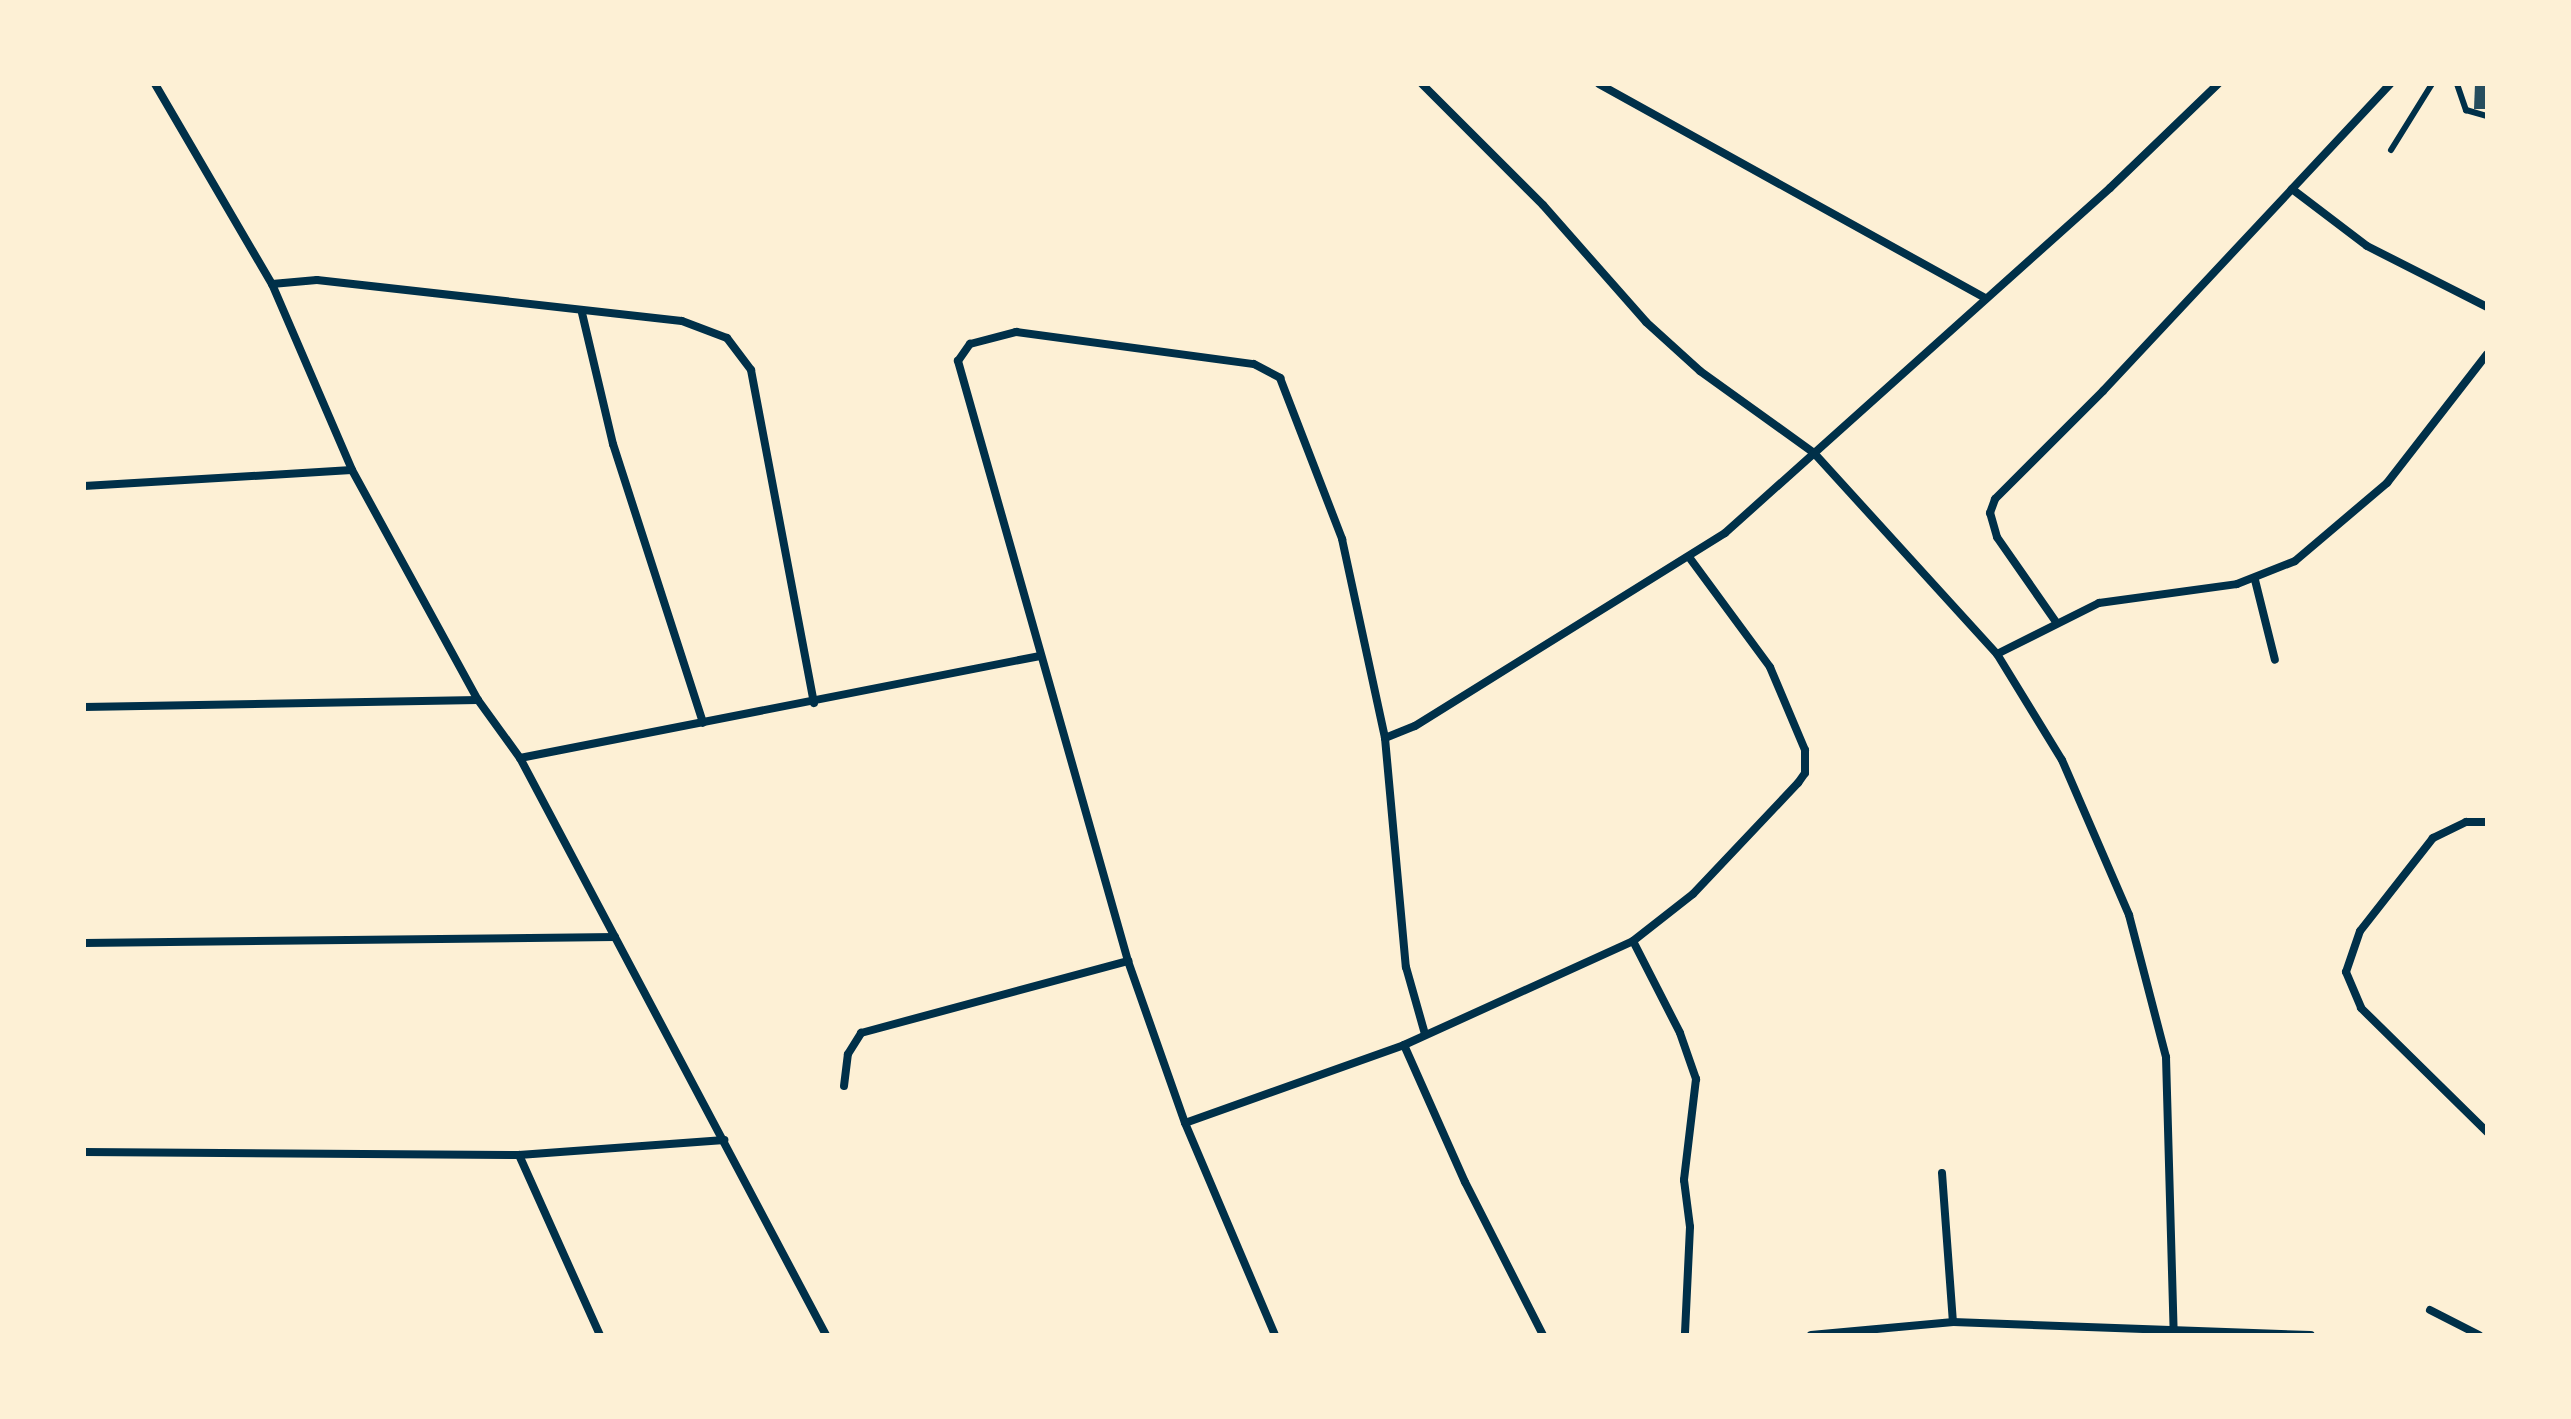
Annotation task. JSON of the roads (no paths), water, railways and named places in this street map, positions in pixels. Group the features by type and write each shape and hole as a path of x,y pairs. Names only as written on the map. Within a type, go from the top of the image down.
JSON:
{"street":[{"path":"155,84 272,284 352,470 478,700 520,758 826,1335"},
{"path":"1422,84 1543,205 1646,322 1700,371 1814,453 1997,654 2062,760 2093,825 2143,968 2170,1094 2174,1334"},
{"path":"1599,84 1984,297"},
{"path":"1385,738 1415,726 1689,557 1753,509 1984,297 2110,188 2218,84"},
{"path":"2056,622 1997,537 1990,513 1995,499 2390,84"},
{"path":"2292,189 2407,271 2487,307"},
{"path":"272,284 317,280 707,327 733,344 751,370 814,703"},
{"path":"582,313 613,444 703,723"},
{"path":"1275,1335 1185,1123 1128,961 958,361 970,344 1016,332 1254,364 1280,378 1342,539 1385,738 1406,967 1425,1034"},
{"path":"1997,654 2056,622 2120,596 2255,580 2295,561 2364,506 2487,354"},
{"path":"84,486 352,470"},
{"path":"1185,1123 1404,1045 1633,941 1693,894 1798,783 1807,764 1770,667 1689,557"},
{"path":"2255,580 2275,660"},
{"path":"520,758 814,703 1040,656"},
{"path":"84,707 478,700"},
{"path":"2487,822 2466,822 2433,838 2360,931 2347,958 2346,972 2361,1008 2487,1132"},
{"path":"84,943 615,937"},
{"path":"1633,941 1680,1033 1696,1079 1684,1180 1690,1227 1685,1335"},
{"path":"844,1086 848,1054 861,1033 1128,961"},
{"path":"1404,1045 1465,1182 1543,1335"},
{"path":"84,1152 519,1155 724,1140"},
{"path":"519,1155 600,1335"},
{"path":"1942,1173 1953,1322"},
{"path":"2430,1310 2479,1335"},
{"path":"1811,1335 1953,1322 2174,1334 2311,1335"}],"lane":[{"path":"2391,150 2432,84"},
{"path":"2457,84 2466,110 2487,116"}]}
